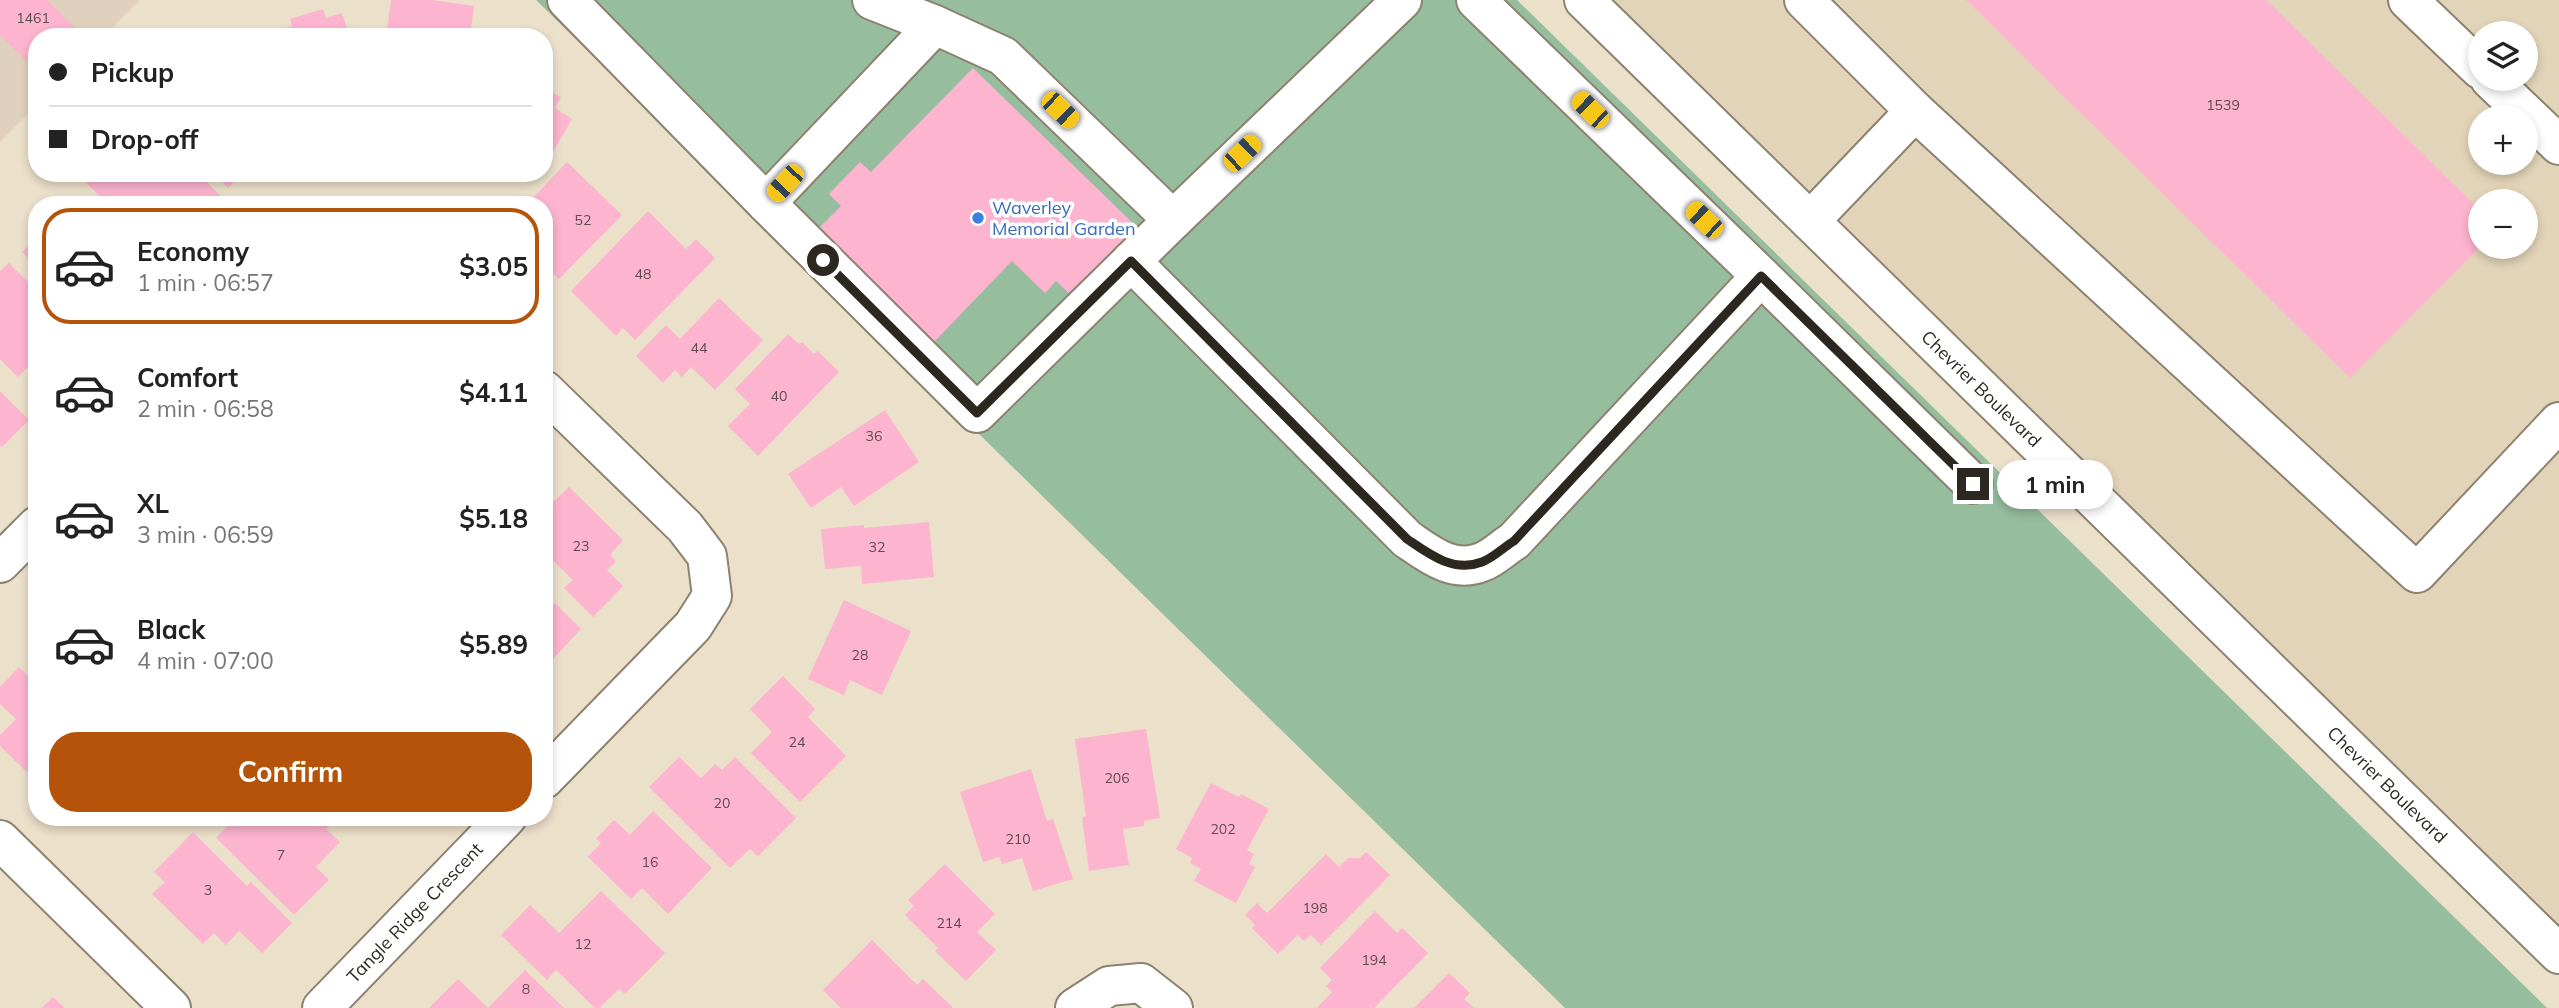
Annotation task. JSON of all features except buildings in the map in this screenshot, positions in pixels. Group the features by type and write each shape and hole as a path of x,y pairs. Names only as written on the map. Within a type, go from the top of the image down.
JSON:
{"street":[{"path":"567,0 977,413 1402,0"},
{"path":"872,0 1003,56 1173,220"},
{"path":"1475,0 1973,484"},
{"path":"1804,0 1915,111 2417,573 2559,422"},
{"path":"2408,0 2468,58"},
{"name":"Chevrier Boulevard","path":"1601,6 1810,221 2559,954"},
{"path":"766,203 935,25"},
{"path":"2503,91 2559,145"},
{"path":"1810,221 1915,111"},
{"path":"1131,261 1407,539 1432,556 1456,566 1481,562 1514,541 1761,276"},
{"path":"553,399 685,527 707,556 712,596 693,626 553,770"},
{"path":"0,563 28,535"},
{"name":"Tangle Ridge Crescent","path":"322,1008 499,826"},
{"path":"0,840 171,1008"},
{"path":"1074,1008 1109,986 1141,983 1173,1008"}],"shaded area":[{"path":"0,0 140,0 112,28 28,28 28,114 0,142"},
{"path":"1584,0 2559,0 2559,954"}],"green space":[{"path":"536,0 1517,0 2547,1008 1565,1008"}],"place":[{"name":"Waverley Memorial Garden","path":"978,218"}],"route":[{"path":"823,260 977,413 1131,261 1407,539 1432,556 1456,566 1481,562 1514,541 1761,276 1973,484"}]}
